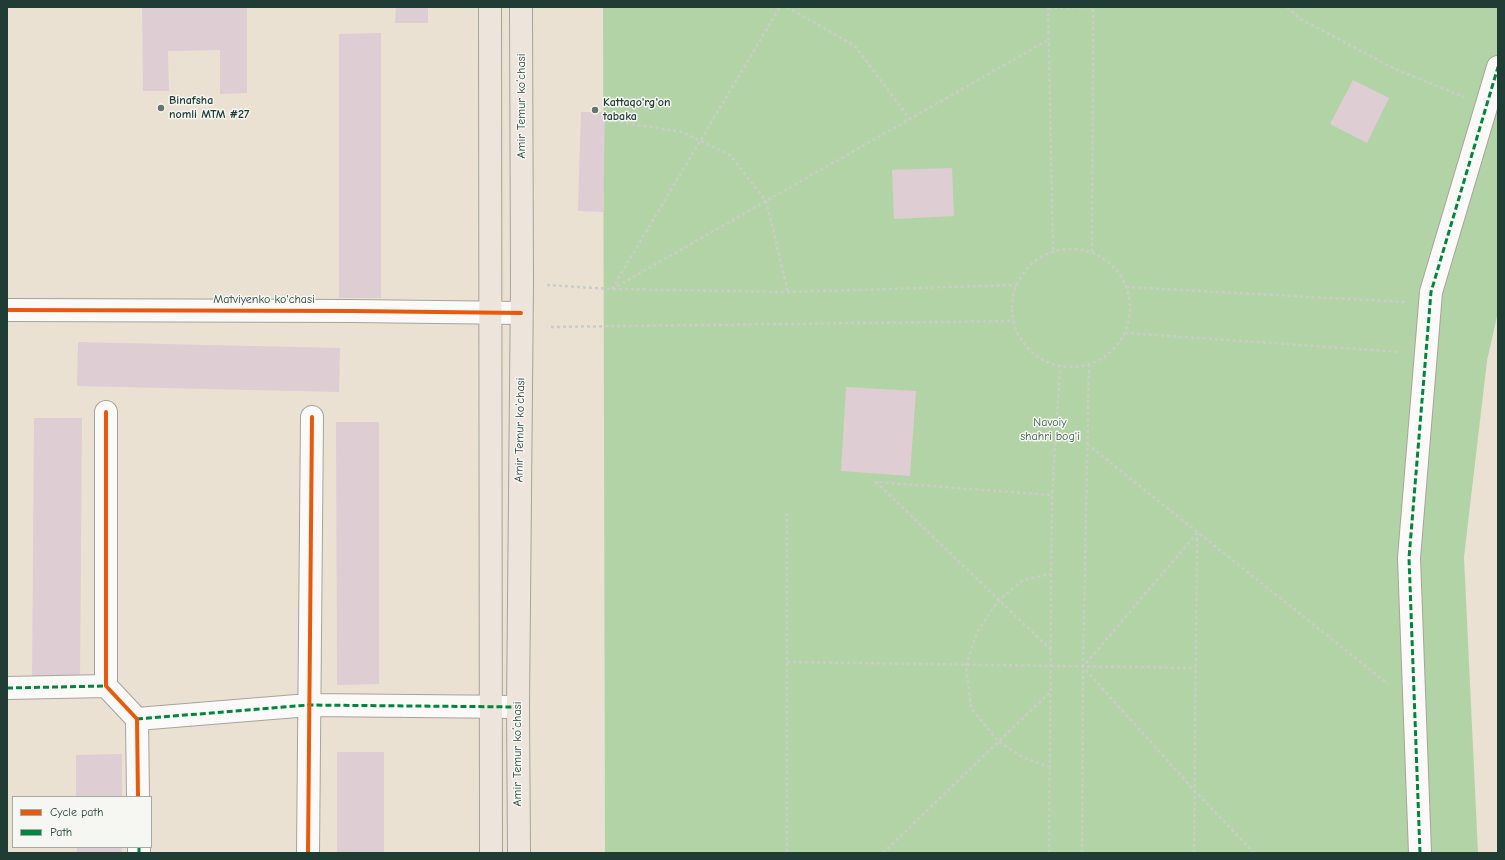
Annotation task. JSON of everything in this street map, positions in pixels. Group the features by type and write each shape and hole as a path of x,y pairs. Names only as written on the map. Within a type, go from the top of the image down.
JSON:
{"main road":[{"path":"490,7 491,853"},
{"name":"Amir Temur ko‘chasi","path":"519,853 518,707 522,313 521,7"}],"street":[{"path":"1420,853 1409,558 1431,292 1498,67"},
{"name":"Matviyenko ko'chasi","path":"7,310 522,313"},
{"path":"106,412 106,686 137,719 138,796"},
{"path":"308,853 312,417"},
{"path":"7,688 106,686"},
{"path":"137,719 310,705 518,707"}],"path":[{"path":"612,289 780,7"},
{"path":"788,7 855,46 910,119"},
{"path":"1092,252 1093,7"},
{"path":"1053,251 1048,8 1096,7"},
{"path":"1287,7 1299,18 1395,69 1486,106"},
{"path":"612,289 1048,40"},
{"path":"614,121 682,132 730,155 766,201 788,292"},
{"path":"1072,248 1092,252 1109,261 1122,276 1130,295 1131,315 1125,333 1114,349 1098,361 1080,367 1060,366 1042,360 1026,348 1016,331 1011,312 1013,293 1022,275 1035,260 1053,251 1072,248"},
{"path":"522,283 612,289 788,292 1017,285"},
{"path":"1126,287 1430,303"},
{"path":"551,327 1014,321"},
{"path":"1125,333 1426,354"},
{"path":"1082,853 1083,667 1089,364"},
{"path":"1049,853 1052,495 1060,366"},
{"path":"1087,444 1415,705"},
{"path":"1051,650 876,482 1052,495"},
{"path":"787,513 787,853"},
{"path":"1083,667 1197,533"},
{"path":"1194,853 1197,533"},
{"path":"1050,767 1024,758 999,742 971,708 966,665 977,632 999,600 1023,580 1051,574"},
{"path":"787,662 1196,668"},
{"path":"1083,667 1195,791 1254,853"},
{"path":"883,853 1050,692"}],"green space":[{"name":"Navoiy shahri bog'i","path":"603,7 1498,7 1498,312 1487,361 1464,557 1478,853 605,853"}],"building":[{"path":"142,7 247,7 247,93 220,94 220,50 168,51 169,91 143,91"},
{"path":"396,7 428,7 428,23 395,23"},
{"path":"381,33 381,298 339,298 339,34"},
{"path":"1353,80 1389,98 1367,143 1330,124"},
{"path":"581,112 605,112 603,212 578,211"},
{"path":"952,168 954,216 894,219 892,170"},
{"path":"78,342 340,348 339,392 77,386"},
{"path":"846,387 916,391 910,476 841,471"},
{"path":"34,418 82,418 80,682 32,682"},
{"path":"336,422 379,422 379,684 337,685"},
{"path":"337,752 384,752 384,853 337,853"},
{"path":"122,754 122,796 76,796 76,755"},
{"path":"77,848 122,848 122,853 77,853"}],"marked path":[{"path":"1420,853 1409,558 1431,292 1498,67"},
{"path":"7,688 106,686"},
{"path":"137,719 309,705 518,707"},
{"path":"139,848 139,853"}],"cycle path":[{"path":"7,310 521,313"},
{"path":"106,412 106,686 137,719 138,796"},
{"path":"308,853 312,417"}],"place":[{"name":"Binafsha nomli MTM #27","path":"161,108"},
{"name":"Kattaqo'rg'on tabaka","path":"595,110"}]}
